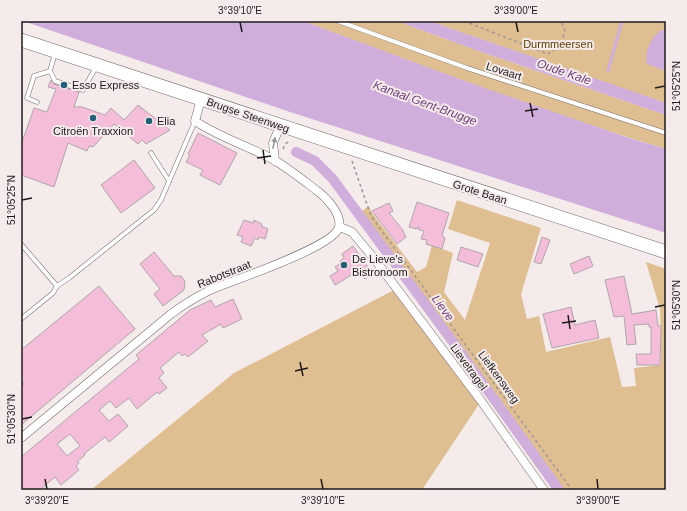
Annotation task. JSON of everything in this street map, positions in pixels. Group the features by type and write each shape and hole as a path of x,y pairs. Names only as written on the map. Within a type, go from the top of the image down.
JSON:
{"main road":[{"name":"Brugse Steenweg","path":"21,40 295,131"},
{"name":"Grote Baan","path":"295,131 666,252"}],"street":[{"name":"Brugse Steenweg","path":"195,121 201,99"},
{"path":"195,121 275,161 321,194 338,215 340,227"},
{"path":"275,161 273,143 280,126"},
{"name":"Rabotstraat","path":"21,438 188,301 210,290 256,274 328,240 334,236 340,227"},
{"name":"Lievetragel","path":"340,227 352,232 381,267 474,392 544,490"}],"lane":[{"name":"Lovaart","path":"338,21 466,68 666,133"},
{"path":"56,51 50,71 55,81 83,90 97,65"},
{"path":"37,102 26,98 34,76 50,71"},
{"path":"21,320 53,293 57,286 154,210 161,200 195,121"},
{"path":"151,153 169,181"},
{"path":"21,244 57,286"}],"path":[{"path":"464,21 548,54 560,46 565,31 561,21"},
{"path":"663,21 666,26"},
{"path":"283,152 284,144 291,140 295,131"},
{"name":"Liefkensweg","path":"349,149 354,169 371,216 572,490"}],"green space":[{"path":"303,21 397,21 473,49 666,115 666,149 574,120 438,72"},
{"name":"Durmmeersen","path":"429,21 666,21 666,103 640,95"},
{"path":"457,200 541,228 521,294 527,319 539,316 546,352 610,337 622,387 636,386 634,368 661,365 660,309 646,262 666,269 666,490 565,490 362,211 369,206 372,213 417,272 426,267 432,245 453,253 444,292 465,320 490,243 448,229"},
{"path":"394,290 479,404 422,490 91,490 234,373"}],"water":[{"name":"Kanaal Gent-Brugge","path":"23,21 303,21 462,80 626,137 666,149 666,233 290,112"},
{"name":"Oude Kale","path":"397,21 429,21 666,103 666,115 473,49"},
{"path":"661,30 666,31 666,71 647,64 646,59 647,50 651,41"}],"building":[{"path":"51,80 54,84 79,92 74,107 82,107 105,115 111,108 124,120 138,105 170,130 146,144 142,140 138,144 114,124 93,147 89,146 87,151 68,143 54,187 21,175 21,145 34,108 47,112 56,89 48,87"},
{"path":"198,133 237,153 220,185 200,175 203,170 186,162 190,155 188,154"},
{"path":"134,160 155,188 121,213 101,185"},
{"path":"417,202 449,213 442,236 445,238 442,249 426,244 427,240 421,239 424,231 419,230 419,227 417,229 409,227"},
{"path":"389,203 393,211 389,213 402,229 406,237 397,244 372,211"},
{"path":"244,220 253,223 254,220 262,224 261,226 268,229 265,239 259,237 258,240 255,238 251,246 241,242 243,237 237,235"},
{"path":"542,237 550,240 541,264 534,262"},
{"path":"353,246 373,274 365,279 358,271 335,285 330,276 338,271 335,267 341,263 340,261 344,258 342,254"},
{"path":"461,247 483,254 478,267 457,260"},
{"path":"154,252 174,276 181,276 185,281 184,290 163,306 154,294 160,289 140,264"},
{"path":"589,256 593,266 574,274 570,264"},
{"path":"624,276 632,314 656,310 658,326 661,326 660,365 637,365 636,354 651,354 651,327 649,327 649,324 634,325 636,344 627,345 624,316 614,317 605,280"},
{"path":"99,286 135,329 21,425 21,386 24,384 21,380 21,350"},
{"path":"233,299 242,319 223,328 221,324 202,335 208,341 188,357 185,354 182,356 179,352 160,368 164,373 159,378 167,388 159,394 157,392 137,409 129,398 116,408 110,401 99,410 109,421 118,414 128,426 109,442 105,437 84,454 85,455 77,462 79,463 76,466 79,470 61,485 55,477 40,490 21,490 21,457 139,359 136,355 190,310 211,300 215,307","holes":["70,434 80,446 67,456 57,444"]},
{"path":"571,307 575,325 595,320 599,338 552,348 543,314"}],"waterway":[{"path":"608,71 622,21"},
{"name":"Lieve","path":"296,152 315,161 332,178 456,346 559,490"}],"place":[{"name":"Esso Express","path":"64,85"},
{"name":"Citroën Traxxion","path":"93,118"},
{"name":"Elia","path":"149,121"},
{"name":"De Lieve's Bistronoom","path":"344,265"}]}
